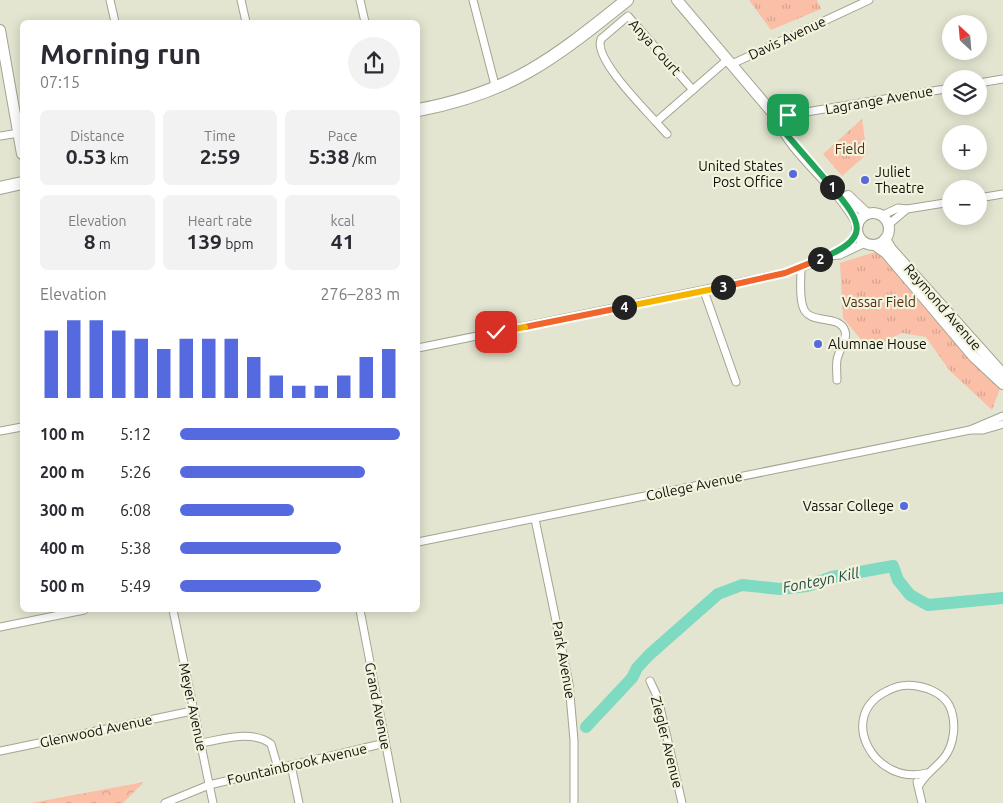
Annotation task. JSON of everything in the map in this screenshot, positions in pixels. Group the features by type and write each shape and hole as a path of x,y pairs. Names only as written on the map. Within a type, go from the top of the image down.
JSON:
{"highway":[{"path":"420,110 461,101 496,89 549,60 627,0"},
{"path":"0,188 20,183"}],"main road":[{"path":"677,0 776,117 785,133 849,207 858,228 870,244 885,239 888,225 881,216 867,214 857,206 786,124 776,117"},
{"path":"0,30 2,57 20,140"},
{"path":"858,228 867,214"},
{"name":"Raymond Avenue","path":"885,239 891,249 1003,374"},
{"name":"Raymond Avenue","path":"870,244 886,253 972,356 1003,384"}],"street":[{"path":"110,0 115,20"},
{"path":"242,0 246,20"},
{"path":"360,0 365,20"},
{"path":"473,0 496,89"},
{"name":"Davis Avenue","path":"656,122 729,62 869,0"},
{"name":"Anya Court","path":"667,134 606,63 600,45 601,38 628,16 693,90"},
{"path":"987,82 1003,79"},
{"name":"Lagrange Avenue","path":"776,117 942,89"},
{"path":"0,136 19,133"},
{"path":"987,197 1003,194"},
{"path":"881,216 898,208 907,209 942,203"},
{"path":"888,225 907,209"},
{"path":"420,348 770,277 801,268 828,256 850,243 858,228"},
{"path":"828,256 840,256 870,244"},
{"path":"801,268 802,302 805,312 811,317 838,323 844,328 845,337 836,360 837,380"},
{"path":"704,290 736,382"},
{"name":"College Avenue","path":"420,542 970,430 1003,416"},
{"name":"College Avenue","path":"970,430 983,430 1003,424"},
{"path":"0,432 20,427"},
{"name":"Park Avenue","path":"535,519 569,684 574,740 574,803"},
{"path":"0,627 74,612"},
{"name":"Meyer Avenue","path":"173,612 192,712 213,803"},
{"name":"Grand Avenue","path":"360,612 397,803"},
{"name":"Ziegler Avenue","path":"650,681 658,698 682,803"},
{"path":"922,803 920,784 927,773 944,758 948,750 953,733 953,715 947,701 938,693 919,686 901,686 882,693 870,704 865,712 863,731 868,747 878,762 895,773 910,776 927,773"},
{"name":"Glenwood Avenue","path":"0,751 192,712"},
{"path":"200,743 250,736 261,738 271,744 278,768"},
{"name":"Fountainbrook Avenue","path":"165,803 209,785 385,743"},
{"path":"291,765 299,803"},
{"path":"910,776 920,784"}],"green space":[{"path":"749,0 817,0 821,9 771,30"},
{"name":"Field","path":"862,119 867,154 842,176 823,154"},
{"name":"Vassar Field","path":"875,252 891,261 1001,386 992,410 949,370 926,337 902,333 869,349 843,318 840,263"},
{"path":"144,782 123,803 31,803"}],"waterway":[{"name":"Fonteyn Kill","path":"586,727 632,678 637,668 649,655 718,594 742,585 780,589 807,586 832,577 893,566 898,580 910,595 928,605 1003,598"}],"place":[{"name":"United States Post Office","path":"793,174"},
{"name":"Juliet Theatre","path":"865,180"},
{"name":"Alumnae House","path":"818,344"},
{"name":"Vassar College","path":"904,506"}],"route":[{"path":"496,332 770,277 801,268 826,257 850,243 858,233 858,224 849,207 781,128 776,117 788,115"}]}
